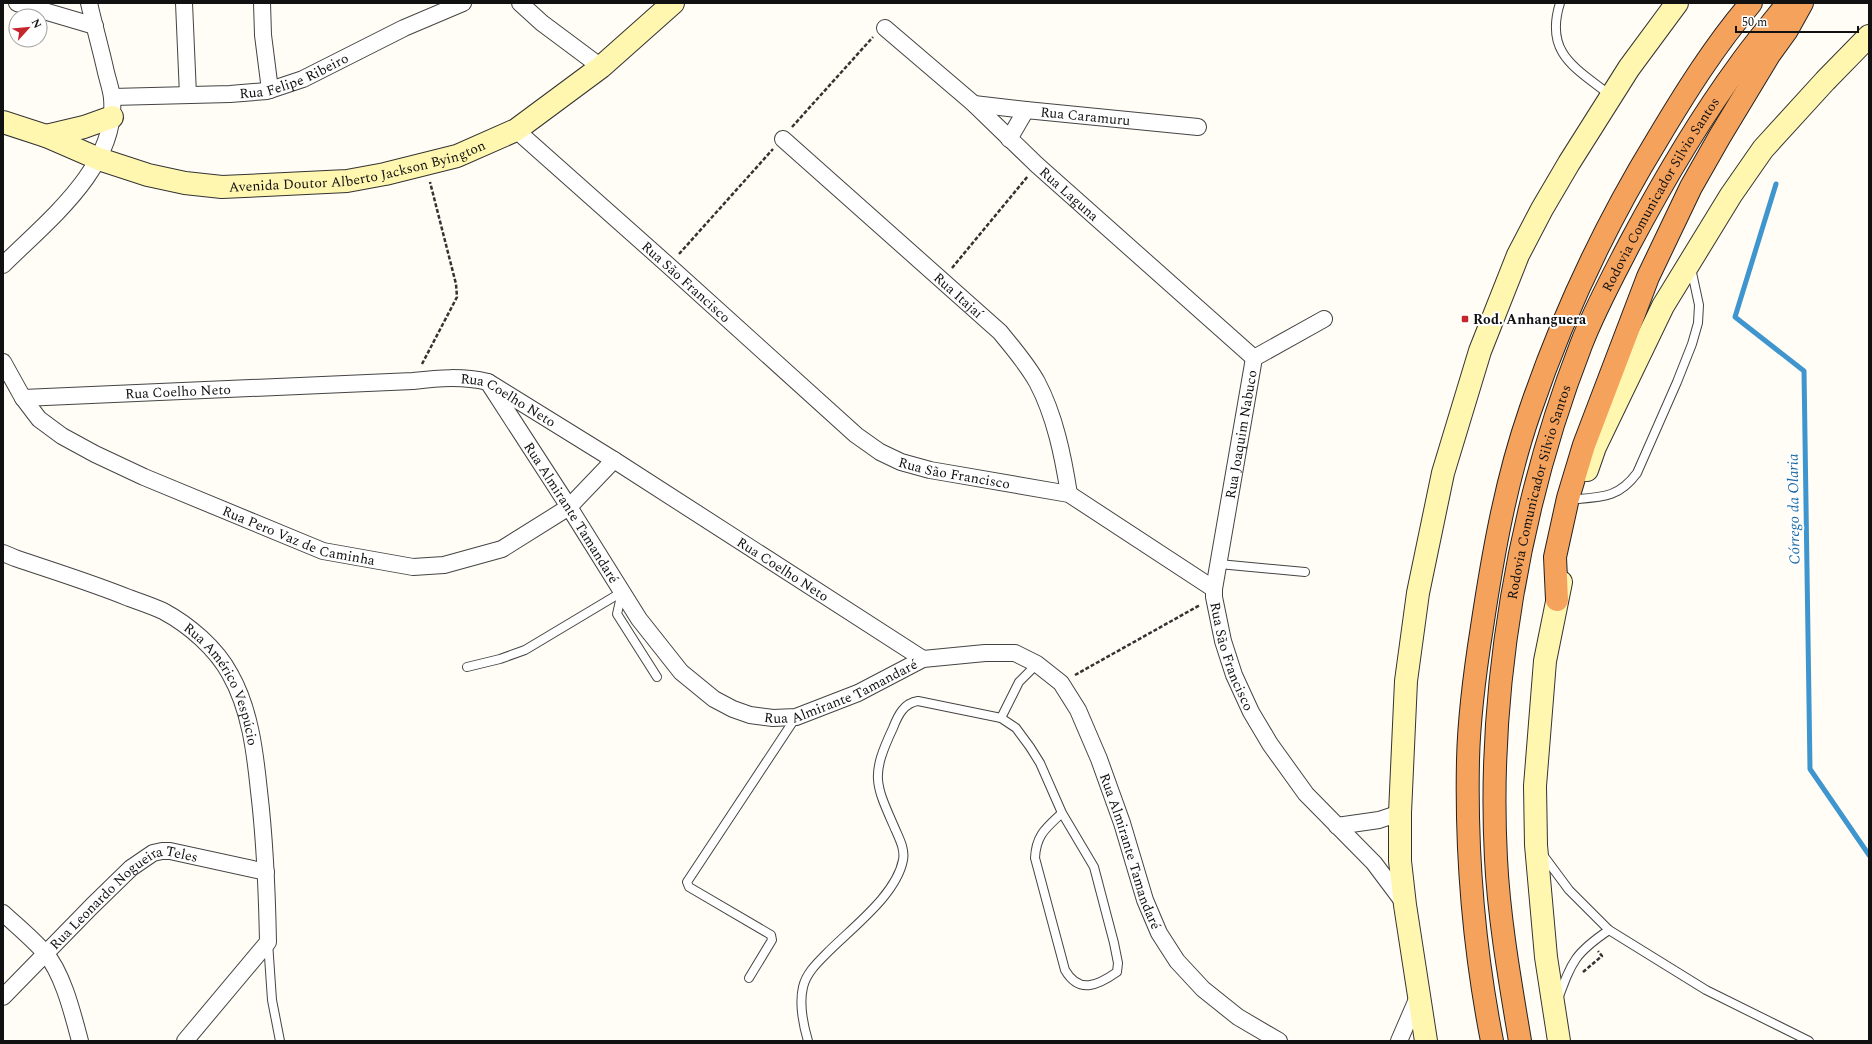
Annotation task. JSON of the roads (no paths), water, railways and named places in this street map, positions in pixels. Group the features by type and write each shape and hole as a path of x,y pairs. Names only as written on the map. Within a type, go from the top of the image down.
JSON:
{"highway":[{"name":"Rodovia Comunicador Silvio Santos","path":"1492,1041 1483,995 1473,909 1468,758 1476,667 1496,540 1530,413 1555,344 1597,250 1634,176 1688,89 1751,3"},
{"name":"Rodovia Comunicador Silvio Santos","path":"1520,1041 1506,945 1496,860 1494,791 1503,659 1521,542 1555,417 1581,344 1606,288 1670,171 1739,65 1788,3"},
{"path":"1557,600 1554,557 1568,498 1584,445 1648,277 1670,228 1720,136 1802,3"}],"main road":[{"name":"Avenida Doutor Alberto Jackson Byington","path":"3,122 46,136 99,159 148,175 185,183 222,187 347,181 426,165 457,156 516,130 601,67 673,3"},
{"path":"1426,1041 1405,905 1400,861 1400,813 1406,681 1418,593 1443,473 1463,402 1480,351 1518,255 1542,209 1611,96 1629,68 1677,3"},
{"path":"1559,1041 1546,957 1536,845 1535,786 1545,661 1578,499 1595,447 1663,306 1689,261 1731,195 1763,150 1825,81 1869,36"},
{"path":"46,136 84,127 112,107"}],"street":[{"path":"17,3 95,26"},
{"path":"3,265 80,188 99,159 108,137 112,107 89,3"},
{"path":"184,3 188,95"},
{"path":"262,3 263,34 270,90"},
{"name":"Rua Felipe Ribeiro","path":"112,107 188,95 230,94 270,90 303,79 404,28 463,3"},
{"path":"520,3 542,24 601,67"},
{"name":"Rua Laguna","path":"885,28 974,104 1037,165 1254,358"},
{"name":"Rua Caramuru","path":"974,104 1198,127"},
{"path":"1010,139 1026,110"},
{"name":"Rua São Francisco","path":"516,130 670,266 856,435 880,452 901,462 930,470 1069,494 1214,593 1223,641 1232,668 1251,712 1270,744 1306,794 1374,863 1405,905"},
{"name":"Rua Itajaí","path":"782,138 1000,332 1022,359 1037,383 1050,414 1063,457 1069,494"},
{"name":"Rua Joaquim Nabuco","path":"1214,593 1254,358 1324,319"},
{"name":"Rua Pero Vaz de Caminha","path":"3,362 23,398 39,419 62,436 95,454 144,477 323,551 413,568 444,565 502,550 569,507 614,460"},
{"name":"Rua Coelho Neto","path":"23,398 413,381 455,377 472,378 488,382 614,460 923,659"},
{"name":"Rua Almirante Tamandaré","path":"488,382 639,619 681,672 714,699 732,709 750,715 773,718 796,717 858,693 893,673 923,659 985,653 1015,653 1037,664 1061,683 1078,710 1099,759 1122,823 1145,900 1159,933 1178,961 1203,989 1238,1016 1279,1041"},
{"name":"Rua Américo Vespúcio","path":"3,553 163,611 211,647 230,674 245,711 256,760 266,872 268,942"},
{"path":"1337,826 1379,820 1400,813"},
{"name":"Rua Leonardo Nogueira Teles","path":"3,997 119,879 153,853 170,851 266,872"},
{"path":"3,913 46,954 60,979 70,1004 80,1041"},
{"path":"185,1041 268,942"},
{"path":"1399,1041 1418,997"}],"lane":[{"path":"1560,3 1556,16 1555,32 1560,50 1572,66 1611,96"},
{"path":"1578,499 1601,498 1617,492 1629,484 1637,473 1677,382 1692,344 1698,323 1699,306 1689,261"},
{"path":"1218,564 1305,572"},
{"path":"467,667 500,659 525,650 622,592"},
{"path":"622,592 617,614 657,676"},
{"path":"1001,718 1019,682 1037,664"},
{"path":"808,1041 804,1026 802,1003 803,987 808,974 837,942 876,905 893,884 901,869 904,856 902,844 882,798 877,776 878,763 903,708 911,702 918,701 1001,718 1016,728 1030,746 1040,763 1062,813 1094,867 1103,898 1118,963 1117,972 1100,982 1088,985 1080,985 1071,980 1065,970 1035,858 1036,845 1040,836 1062,813"},
{"path":"749,978 772,940 771,935 689,887 687,882 796,717"},
{"path":"1536,845 1569,890 1609,930 1706,990 1809,1041"},
{"path":"1554,1011 1573,962 1582,950 1592,941 1609,930"},
{"path":"268,942 272,1000 280,1041"}],"waterway":[{"name":"Córrego da Olaria","path":"1776,184 1735,317 1804,371 1810,769 1869,855"}],"place":[{"name":"Rod. Anhanguera","path":"1465,319"}]}
